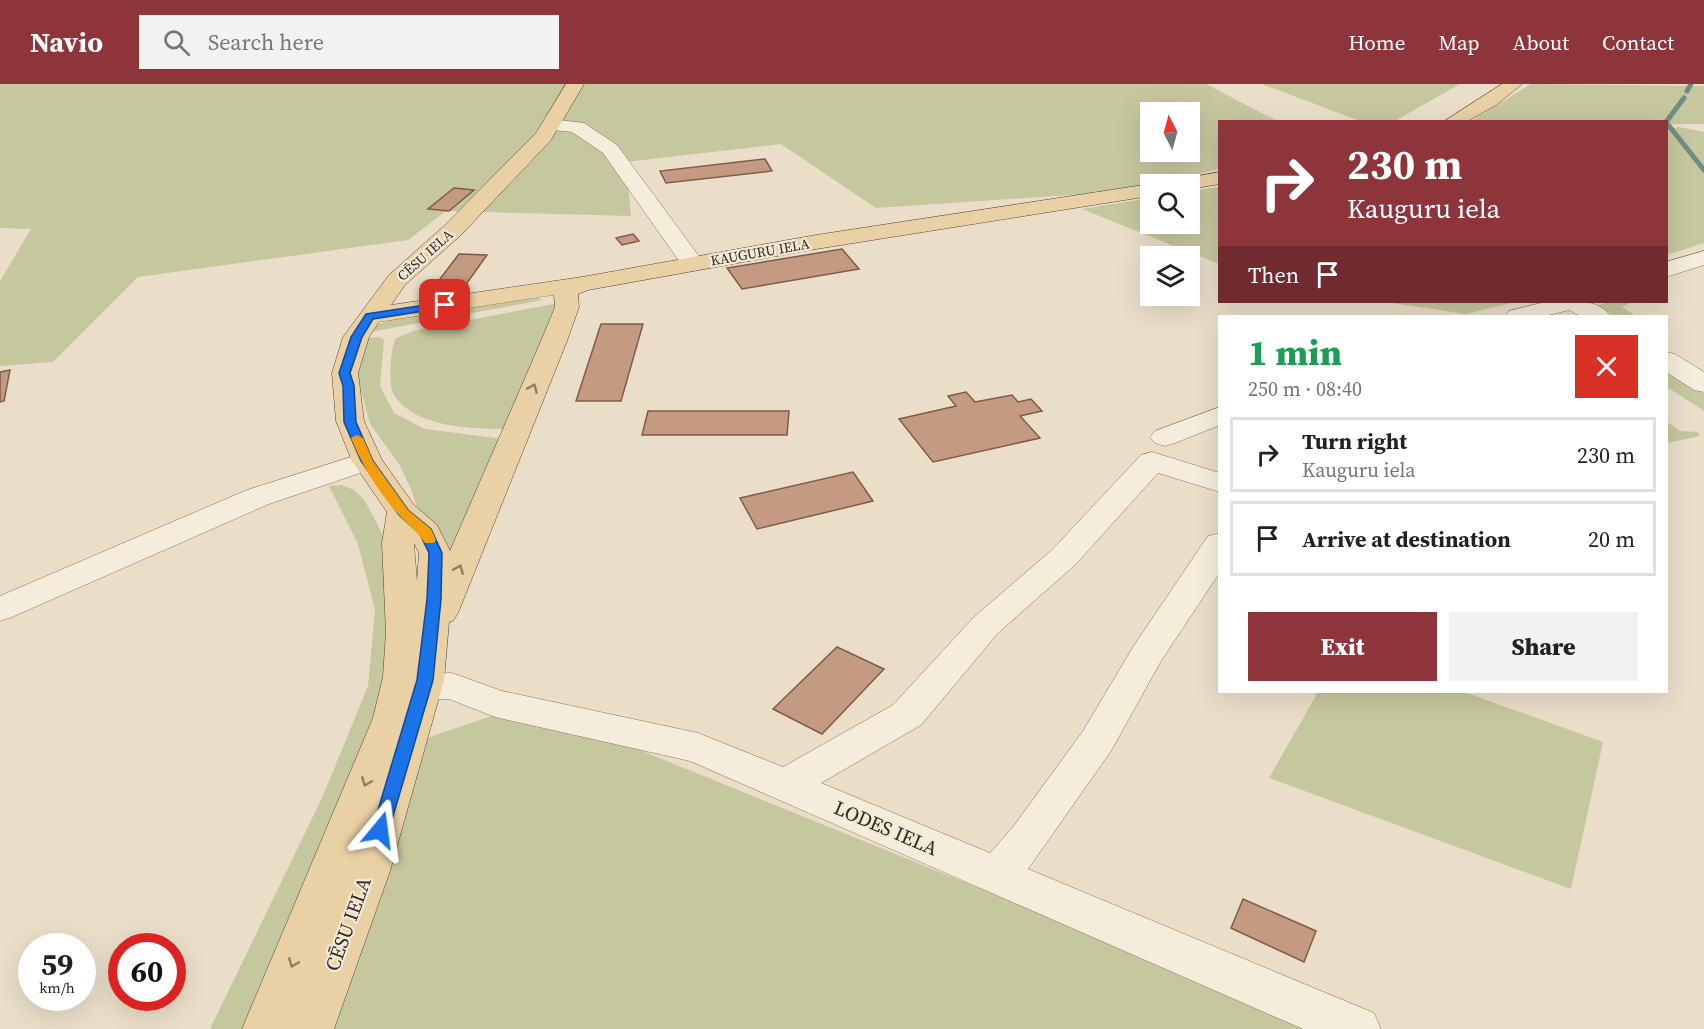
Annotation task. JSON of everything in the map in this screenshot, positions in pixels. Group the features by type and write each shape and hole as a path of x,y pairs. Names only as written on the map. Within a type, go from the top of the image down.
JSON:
{"main road":[{"name":"CĒSU IELA","path":"310,1029 368,871 411,687 429,642 435,553 426,532 403,512 367,461 350,422 345,373 356,337 397,280 453,231 539,141 575,84"},
{"path":"1456,120 1490,101 1513,84"},
{"path":"1200,181 1218,178"},
{"name":"KAUGURU IELA","path":"370,316 582,284 692,263 1140,192"},
{"path":"429,642 554,341 567,307 566,291 582,284"},
{"name":"CĒSU IELA","path":"266,1029 392,718 411,687 404,632 398,543 403,512"}],"street":[{"path":"551,125 577,127 610,149 692,263"},
{"path":"1668,269 1704,258"},
{"path":"1522,315 1568,303"},
{"path":"1574,303 1596,315"},
{"path":"1668,361 1704,384"},
{"path":"1165,436 1218,417"},
{"path":"0,609 258,496 367,461"},
{"path":"785,785 907,715 986,625 1064,556 1152,461 1218,482"},
{"path":"997,876 1028,839 1097,741 1146,656 1218,547"},
{"name":"LODES IELA","path":"411,687 457,688 495,704 698,748 1357,1029"}],"green space":[{"path":"0,84 1206,84 1275,120 1218,120 1218,169 1199,174 1140,174 1140,189 1130,191 876,208 781,144 626,162 631,216 446,211 408,240 138,277 53,362 0,366 0,281 31,229 0,228"},
{"path":"1262,84 1460,84 1397,120 1357,120"},
{"path":"1531,84 1704,86 1704,124 1668,124 1668,120 1473,120"},
{"path":"1668,124 1670,129 1679,127 1704,132 1704,243 1668,255"},
{"path":"1218,187 1218,264 1200,256 1200,246 1174,246 1144,234 1200,234 1200,190"},
{"path":"1140,200 1140,232 1082,209"},
{"path":"537,298 543,300 365,333 379,324 401,317"},
{"path":"1393,303 1511,303 1466,314"},
{"path":"1605,303 1630,303 1622,307 1634,315 1613,315 1596,306"},
{"path":"553,304 558,308 508,429 462,427 429,420 402,405 393,393 391,366 395,339 413,331"},
{"path":"380,337 384,340 380,386 394,413 425,429 503,439 450,553 420,518 411,489 399,464 370,424 356,362 365,338"},
{"path":"1668,372 1704,394 1704,411 1668,388"},
{"path":"1668,423 1680,431 1698,432 1700,436 1668,443"},
{"path":"342,485 354,490 365,501 387,543 389,688 252,1029 210,1029 322,798 368,686 375,610 358,544 329,486"},
{"path":"1317,693 1467,693 1603,742 1571,889 1269,778"},
{"path":"495,715 625,744 1326,1029 328,1029 427,738"}],"building":[{"path":"765,159 772,171 666,183 660,171"},
{"path":"454,188 474,190 449,211 428,209"},
{"path":"633,234 639,241 622,245 616,238"},
{"path":"842,249 859,269 742,289 727,268"},
{"path":"459,254 487,255 462,290 433,288"},
{"path":"601,324 643,324 621,401 576,401"},
{"path":"10,370 4,401 0,402 0,372"},
{"path":"966,392 975,402 1012,395 1018,402 1031,399 1042,411 1020,416 1040,438 933,462 899,419 956,406 948,396"},
{"path":"648,411 789,411 787,435 642,435"},
{"path":"853,472 873,501 757,529 740,498"},
{"path":"837,647 884,669 822,734 773,709"},
{"path":"1243,899 1316,931 1304,962 1231,928"}],"waterway":[{"path":"1687,91 1691,84"},
{"path":"1668,120 1684,98"},
{"path":"1668,125 1704,170"}],"slow traffic":[{"path":"357,438 367,461 403,512 426,532 429,540"}],"route":[{"path":"380,830 425,680 434,599 435,553 426,532 403,512 367,461 350,422 345,373 356,337 370,316 445,305"}]}
